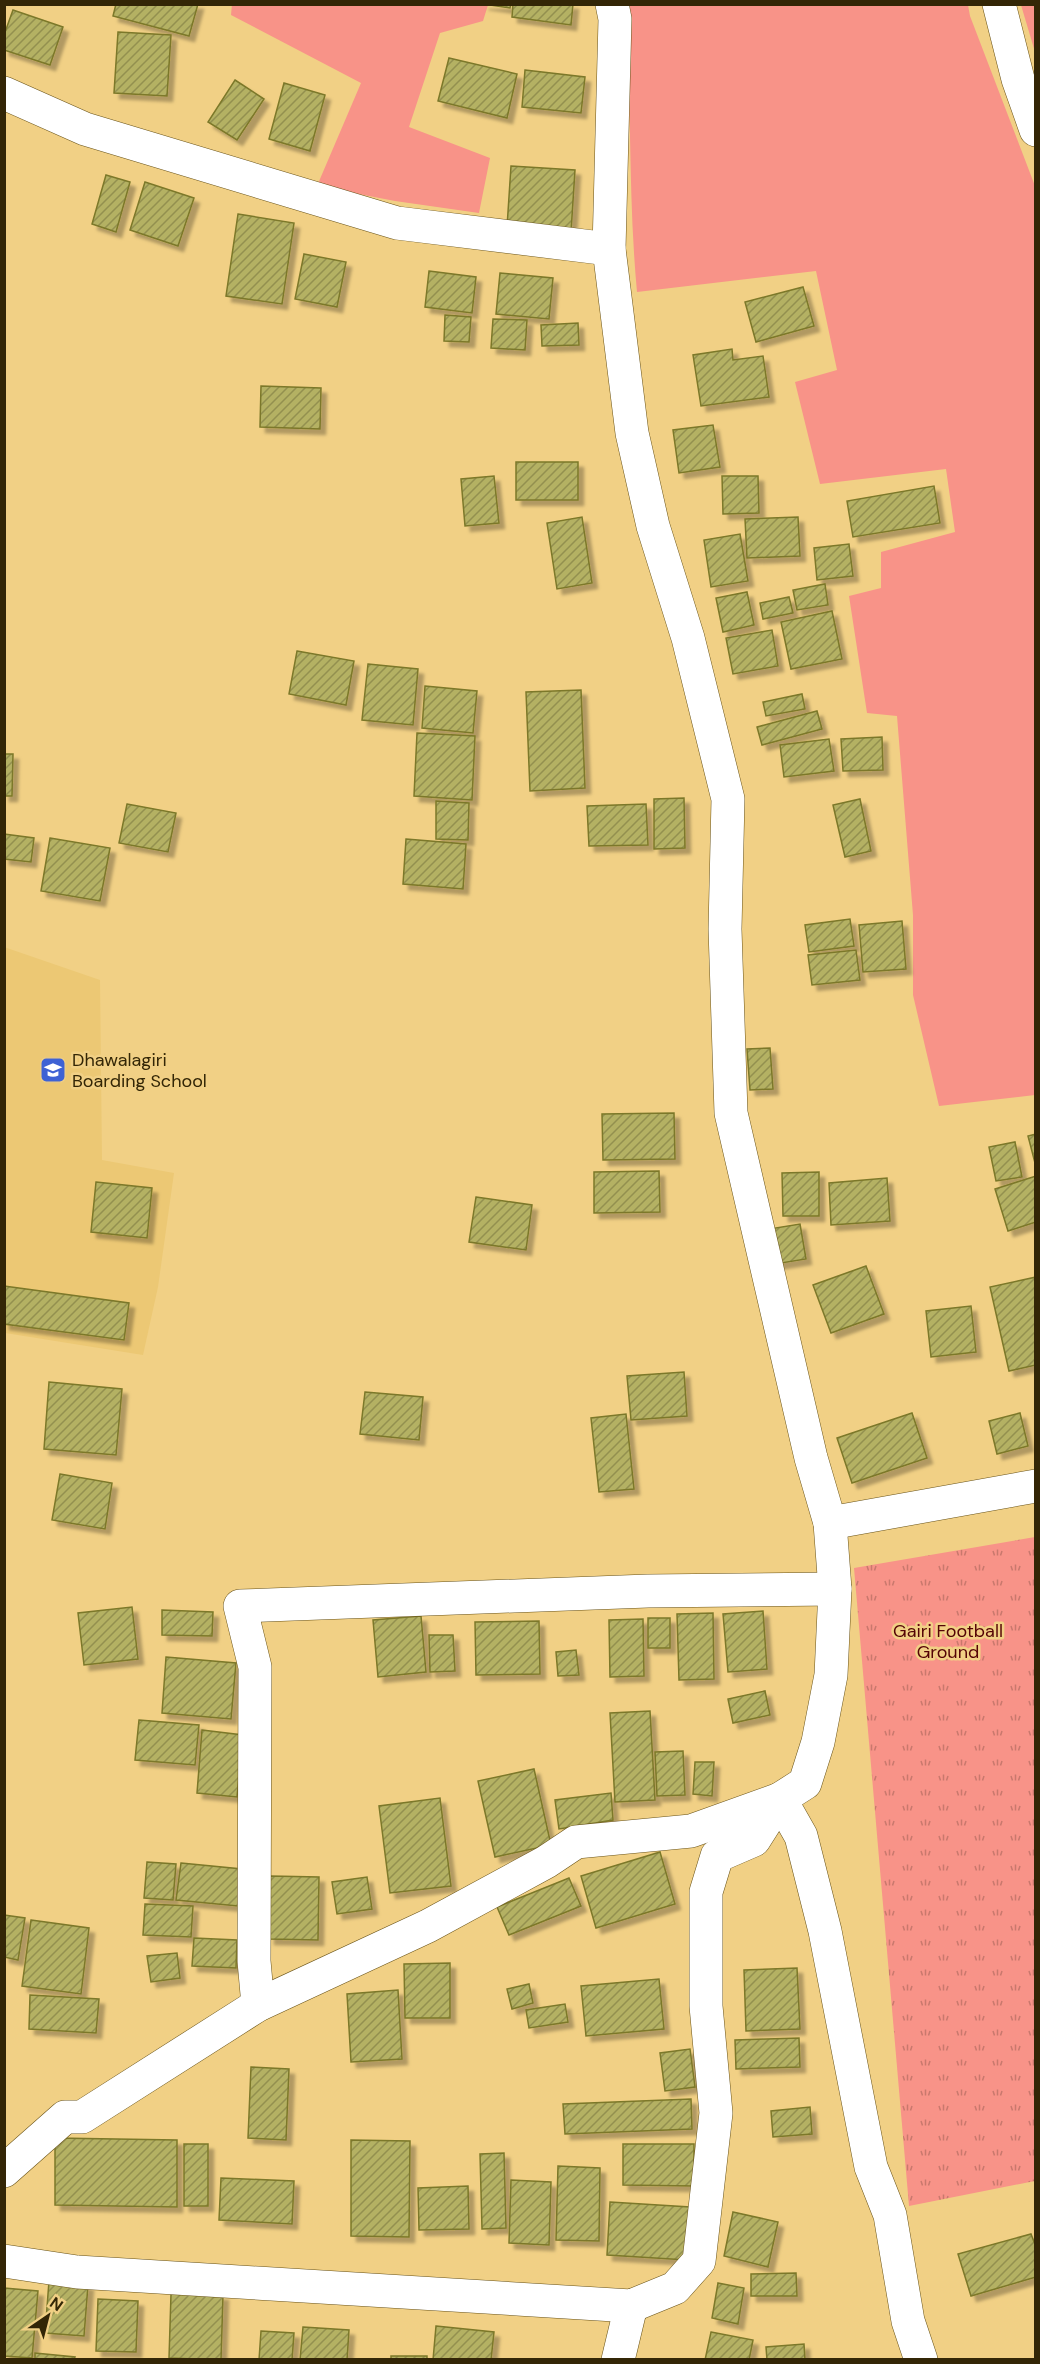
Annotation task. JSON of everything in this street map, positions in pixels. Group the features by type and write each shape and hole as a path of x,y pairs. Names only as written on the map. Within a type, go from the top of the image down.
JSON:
{"street":[{"path":"4,2171 65,2117 82,2117 258,2005 428,1926 546,1862 576,1842 691,1832 780,1798 805,1782 818,1742 831,1674 835,1589 830,1523 811,1458 731,1113 725,928 728,799 688,638 653,526 632,433 609,249 615,19 612,4"},
{"path":"999,4 1018,79 1035,130"},
{"path":"4,93 85,129 397,223 609,249"},
{"path":"830,1523 1035,1486"},
{"path":"258,2005 254,1961 255,1667 240,1606 648,1591 835,1589"},
{"path":"4,2261 77,2272 631,2306 675,2288 699,2261 716,2113 706,2006 706,1892 717,1856 754,1840 780,1798"},
{"path":"780,1798 801,1836 825,1931 871,2167 890,2215 908,2321 921,2360"},
{"path":"618,2360 631,2306"}],"shaded area":[{"name":"Dhawalagiri Boarding School","path":"4,947 100,980 102,1160 174,1173 158,1287 143,1355 5,1333"}],"green space":[{"path":"232,4 488,5 483,21 440,33 409,127 490,158 479,213 395,201 317,186 361,83 231,15"},
{"path":"625,5 968,5 970,16 1035,186 1035,1095 939,1106 913,995 913,915 897,716 867,713 849,596 881,588 881,552 955,532 946,469 820,484 795,382 837,370 816,271 637,292 632,220"},
{"path":"1021,5 1035,5 1035,52"},
{"name":"Gairi Football Ground","path":"1035,1537 1035,2181 909,2206 854,1568"}],"building":[{"path":"116,4 198,4 189,36 113,16"},
{"path":"483,4 511,4 510,8"},
{"path":"513,4 573,4 571,25 512,17"},
{"path":"13,10 63,27 50,65 4,50 4,35"},
{"path":"118,32 171,35 167,96 114,93"},
{"path":"449,58 517,74 507,118 438,101"},
{"path":"525,70 585,77 581,113 522,107"},
{"path":"235,80 264,99 237,140 208,122"},
{"path":"284,83 325,95 310,151 269,139"},
{"path":"511,166 575,170 571,232 507,227"},
{"path":"106,175 130,182 116,232 92,224"},
{"path":"145,182 194,198 178,246 130,230"},
{"path":"238,214 294,223 282,304 226,296"},
{"path":"304,254 346,262 337,307 295,299"},
{"path":"429,271 476,277 472,313 425,307"},
{"path":"500,273 553,278 549,319 496,314"},
{"path":"803,287 814,326 756,342 745,302"},
{"path":"445,315 471,317 469,342 444,341"},
{"path":"493,319 527,320 525,350 491,348"},
{"path":"578,323 579,345 542,346 541,325"},
{"path":"732,349 733,360 763,356 769,397 701,406 693,355"},
{"path":"261,386 321,388 320,429 260,427"},
{"path":"713,425 720,467 679,473 673,430"},
{"path":"516,462 578,462 578,500 516,500"},
{"path":"494,476 499,523 465,526 461,479"},
{"path":"722,476 758,476 759,513 723,514"},
{"path":"934,486 940,523 853,537 847,501"},
{"path":"582,517 592,583 557,589 547,523"},
{"path":"798,517 800,556 747,558 745,519"},
{"path":"740,534 748,581 711,587 704,540"},
{"path":"849,544 853,576 817,580 814,548"},
{"path":"825,584 828,605 797,610 793,590"},
{"path":"747,592 754,625 723,632 716,598"},
{"path":"789,597 793,613 763,619 760,603"},
{"path":"832,611 842,659 791,669 781,622"},
{"path":"772,630 778,666 733,674 726,638"},
{"path":"297,651 354,661 346,705 289,694"},
{"path":"368,664 418,669 413,725 362,720"},
{"path":"425,686 477,691 473,733 422,728"},
{"path":"581,690 585,788 530,791 526,692"},
{"path":"802,694 805,709 766,716 763,702"},
{"path":"817,711 822,729 762,745 757,727"},
{"path":"417,733 475,736 472,800 414,796"},
{"path":"882,737 883,770 843,771 841,739"},
{"path":"829,739 834,771 784,777 780,745"},
{"path":"4,754 13,754 12,796 4,796"},
{"path":"684,798 685,848 654,849 654,799"},
{"path":"860,799 871,851 845,857 833,805"},
{"path":"436,801 469,803 468,840 436,839"},
{"path":"127,804 176,813 168,852 119,843"},
{"path":"646,804 648,845 589,846 587,806"},
{"path":"4,834 34,838 31,862 4,859"},
{"path":"50,838 110,848 100,901 41,891"},
{"path":"406,839 466,844 463,889 403,884"},
{"path":"850,919 854,946 809,952 805,925"},
{"path":"902,921 906,969 863,972 859,925"},
{"path":"856,950 860,980 812,985 808,955"},
{"path":"770,1048 773,1089 750,1090 747,1049"},
{"path":"674,1113 675,1159 603,1160 602,1114"},
{"path":"1036,1134 1036,1163 1035,1163 1028,1136"},
{"path":"1015,1142 1022,1177 996,1181 989,1147"},
{"path":"659,1171 660,1212 594,1213 594,1172"},
{"path":"819,1172 819,1216 783,1216 782,1173"},
{"path":"1036,1176 1036,1222 1008,1231 995,1189"},
{"path":"887,1178 890,1221 831,1225 829,1183"},
{"path":"96,1182 152,1188 147,1238 91,1232"},
{"path":"476,1197 532,1205 526,1250 469,1242"},
{"path":"800,1224 806,1259 775,1264 769,1229"},
{"path":"866,1266 884,1314 831,1333 813,1285"},
{"path":"1036,1277 1036,1365 1009,1371 990,1287"},
{"path":"4,1286 129,1303 124,1340 4,1324"},
{"path":"971,1306 976,1352 931,1357 926,1311"},
{"path":"684,1372 687,1416 631,1420 627,1376"},
{"path":"49,1382 122,1389 116,1455 44,1449"},
{"path":"365,1392 423,1397 419,1440 360,1434"},
{"path":"912,1413 927,1458 852,1483 837,1438"},
{"path":"1020,1413 1028,1446 997,1454 989,1421"},
{"path":"626,1414 634,1489 599,1492 591,1418"},
{"path":"60,1474 112,1483 105,1529 52,1520"},
{"path":"132,1607 138,1659 84,1665 78,1613"},
{"path":"162,1610 213,1612 212,1636 162,1635"},
{"path":"763,1611 767,1669 728,1672 723,1614"},
{"path":"713,1613 714,1679 679,1680 677,1614"},
{"path":"421,1616 426,1672 378,1677 373,1620"},
{"path":"648,1618 670,1618 670,1648 648,1648"},
{"path":"643,1619 644,1676 610,1677 609,1620"},
{"path":"539,1621 540,1674 476,1675 475,1622"},
{"path":"429,1635 453,1635 455,1671 430,1672"},
{"path":"576,1650 579,1675 558,1676 556,1652"},
{"path":"166,1657 236,1663 231,1719 162,1713"},
{"path":"765,1691 770,1715 733,1723 728,1699"},
{"path":"650,1711 655,1800 615,1802 610,1713"},
{"path":"139,1720 199,1725 195,1765 135,1760"},
{"path":"202,1730 243,1735 237,1797 197,1793"},
{"path":"683,1751 685,1795 657,1796 655,1752"},
{"path":"695,1762 714,1762 712,1796 693,1794"},
{"path":"534,1769 551,1845 495,1857 478,1781"},
{"path":"611,1793 613,1820 559,1829 555,1800"},
{"path":"440,1798 451,1886 390,1893 379,1806"},
{"path":"660,1852 675,1904 596,1928 581,1876"},
{"path":"147,1862 176,1864 173,1900 144,1898"},
{"path":"181,1863 242,1869 238,1906 176,1900"},
{"path":"270,1876 319,1877 318,1940 269,1939"},
{"path":"367,1877 372,1909 337,1914 332,1882"},
{"path":"569,1878 581,1906 509,1935 497,1907"},
{"path":"145,1904 193,1906 191,1937 143,1935"},
{"path":"4,1915 25,1918 18,1960 4,1957"},
{"path":"31,1920 89,1928 81,1994 22,1986"},
{"path":"194,1938 237,1940 236,1968 192,1966"},
{"path":"177,1953 180,1978 151,1982 147,1956"},
{"path":"450,1963 450,2018 405,2018 404,1964"},
{"path":"797,1968 800,2029 746,2031 744,1970"},
{"path":"659,1979 664,2029 586,2036 581,1986"},
{"path":"529,1984 533,2003 512,2009 507,1989"},
{"path":"398,1990 402,2059 351,2062 347,1994"},
{"path":"30,1995 99,1999 96,2033 29,2029"},
{"path":"565,2004 568,2022 529,2028 526,2010"},
{"path":"799,2038 800,2067 736,2069 735,2040"},
{"path":"690,2049 695,2087 665,2091 660,2053"},
{"path":"251,2067 289,2069 286,2140 248,2138"},
{"path":"691,2099 692,2129 565,2134 563,2104"},
{"path":"810,2107 812,2134 773,2137 771,2111"},
{"path":"55,2138 177,2140 177,2207 55,2205"},
{"path":"351,2140 410,2141 409,2237 351,2236"},
{"path":"184,2144 208,2144 208,2206 184,2206"},
{"path":"623,2144 694,2144 694,2186 623,2185"},
{"path":"504,2153 506,2228 482,2229 480,2154"},
{"path":"558,2166 600,2168 599,2241 556,2240"},
{"path":"221,2178 294,2181 292,2224 219,2220"},
{"path":"511,2180 551,2182 549,2245 509,2243"},
{"path":"468,2186 469,2229 419,2230 418,2188"},
{"path":"610,2202 690,2207 687,2260 607,2255"},
{"path":"733,2212 778,2222 768,2267 724,2256"},
{"path":"1031,2234 1036,2247 1036,2277 971,2296 958,2254"},
{"path":"796,2273 797,2296 751,2296 751,2274"},
{"path":"49,2281 88,2285 84,2336 45,2333"},
{"path":"718,2283 744,2288 738,2324 712,2318"},
{"path":"4,2288 38,2291 32,2358 4,2356"},
{"path":"171,2294 223,2295 221,2360 169,2358"},
{"path":"98,2299 138,2301 136,2352 96,2351"},
{"path":"436,2326 494,2332 491,2360 433,2360"},
{"path":"303,2327 349,2330 347,2360 300,2360"},
{"path":"261,2331 294,2333 292,2360 259,2360"},
{"path":"711,2332 753,2340 749,2360 705,2360"},
{"path":"804,2344 805,2360 767,2360 766,2347"},
{"path":"35,2353 75,2357 74,2360 35,2360"},
{"path":"391,2356 427,2356 427,2360 391,2360"}],"place":[{"name":"Dhawalagiri Boarding School","path":"53,1070"}]}
